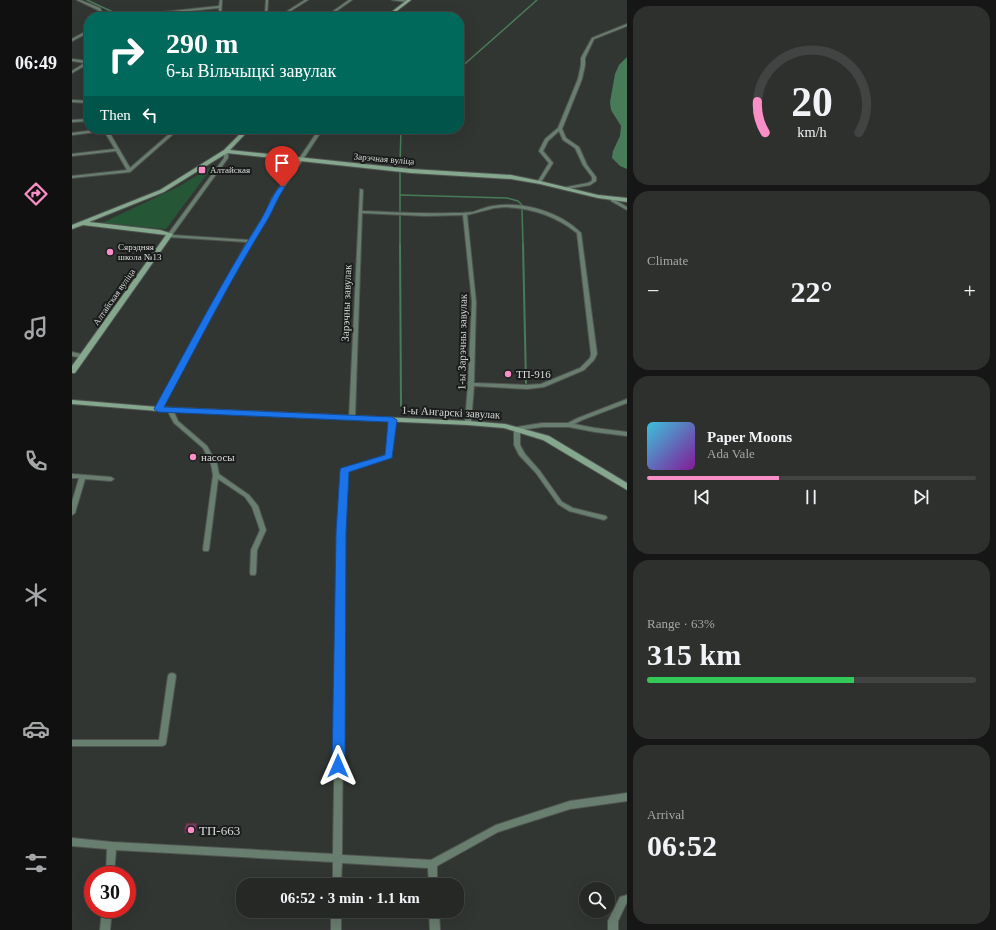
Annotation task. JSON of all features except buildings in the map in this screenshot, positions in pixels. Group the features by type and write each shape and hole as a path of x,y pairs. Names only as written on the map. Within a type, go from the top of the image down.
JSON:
{"street":[{"path":"78,0 99,9 100,12"},
{"path":"220,12 221,0"},
{"path":"266,12 267,0"},
{"path":"287,12 307,0"},
{"path":"333,12 351,0"},
{"path":"393,0 408,1"},
{"path":"394,12 408,1"},
{"path":"170,12 221,7"},
{"path":"540,181 551,163 541,151 546,140 560,129 580,79 583,58 590,43 593,38 627,26"},
{"path":"72,40 84,33"},
{"path":"72,60 84,61"},
{"path":"72,72 84,65"},
{"path":"72,101 84,102"},
{"path":"72,121 84,120"},
{"path":"560,129 564,139 577,147 585,165 594,177 594,181 589,184 568,188"},
{"path":"72,134 84,133"},
{"path":"108,134 129,171"},
{"path":"72,177 129,171 172,134"},
{"name":"Алтайская вуліца","path":"72,227 162,191 226,151 243,134"},
{"path":"158,409 250,241 269,211 274,198 318,134"},
{"path":"72,155 117,150"},
{"name":"Алтайская вуліца","path":"72,371 226,158 226,151"},
{"name":"Зарэчная вуліца","path":"226,151 300,160 540,181 612,200 627,209"},
{"name":"Зарэчны завулак","path":"352,418 361,190"},
{"path":"612,200 627,200"},
{"path":"360,212 466,214 504,206 524,208 545,213 566,222 579,233 594,354 592,359 582,369 542,386 527,387 471,384"},
{"name":"1-ы Зарэчны завулак","path":"466,214 474,302 468,423"},
{"path":"81,223 160,232 170,235 250,241"},
{"path":"72,354 83,356"},
{"path":"570,425 580,419 627,400"},
{"name":"1-ы Ангарскі завулак","path":"72,402 170,410 468,423 517,429 546,438 627,487"},
{"path":"170,410 176,422 205,447 214,464 216,475 206,549"},
{"path":"337,878 341,533 344,470 389,456 392,420"},
{"name":"1-ы Ангарскі завулак","path":"517,429 542,425 570,425 627,434"},
{"path":"517,429 517,445 522,455 538,472 560,503 571,510 604,518"},
{"path":"216,475 247,496 256,506 263,530 254,550 253,573"},
{"path":"72,476 111,480"},
{"path":"72,513 82,477"},
{"path":"72,743 162,743 172,676"},
{"path":"72,842 112,846 432,864 496,829 570,805 627,798"},
{"path":"111,866 112,846"},
{"path":"432,864 433,878"},
{"path":"613,930 613,921 623,900 627,899"},
{"path":"104,930 105,918"},
{"path":"336,918 336,930"},
{"path":"434,918 434,930"}],"shaded area":[{"path":"627,57 627,169 620,166 612,158 613,151 620,136 621,126 611,110 610,102 615,74 619,65"},
{"path":"213,166 166,229 102,223 178,187"}],"waterway":[{"path":"87,0 113,12"},
{"path":"464,65 537,0"},
{"path":"400,164 401,134"},
{"path":"400,172 400,195"},
{"path":"400,195 507,198 518,201 522,205"},
{"path":"400,195 400,211"},
{"path":"522,210 523,245"},
{"path":"400,215 400,244"},
{"path":"400,244 401,406"},
{"path":"523,244 526,383"}],"place":[{"name":"Алтайская","path":"202,170"},
{"name":"Сярэдняя школа №13","path":"110,252"},
{"name":"ТП-916","path":"508,374"},
{"name":"насосы","path":"193,457"},
{"name":"ТП-663","path":"191,830"}],"route":[{"path":"282,187 274,198 269,211 250,241 158,409 392,420 389,456 344,470 341,533 338,766"}]}
